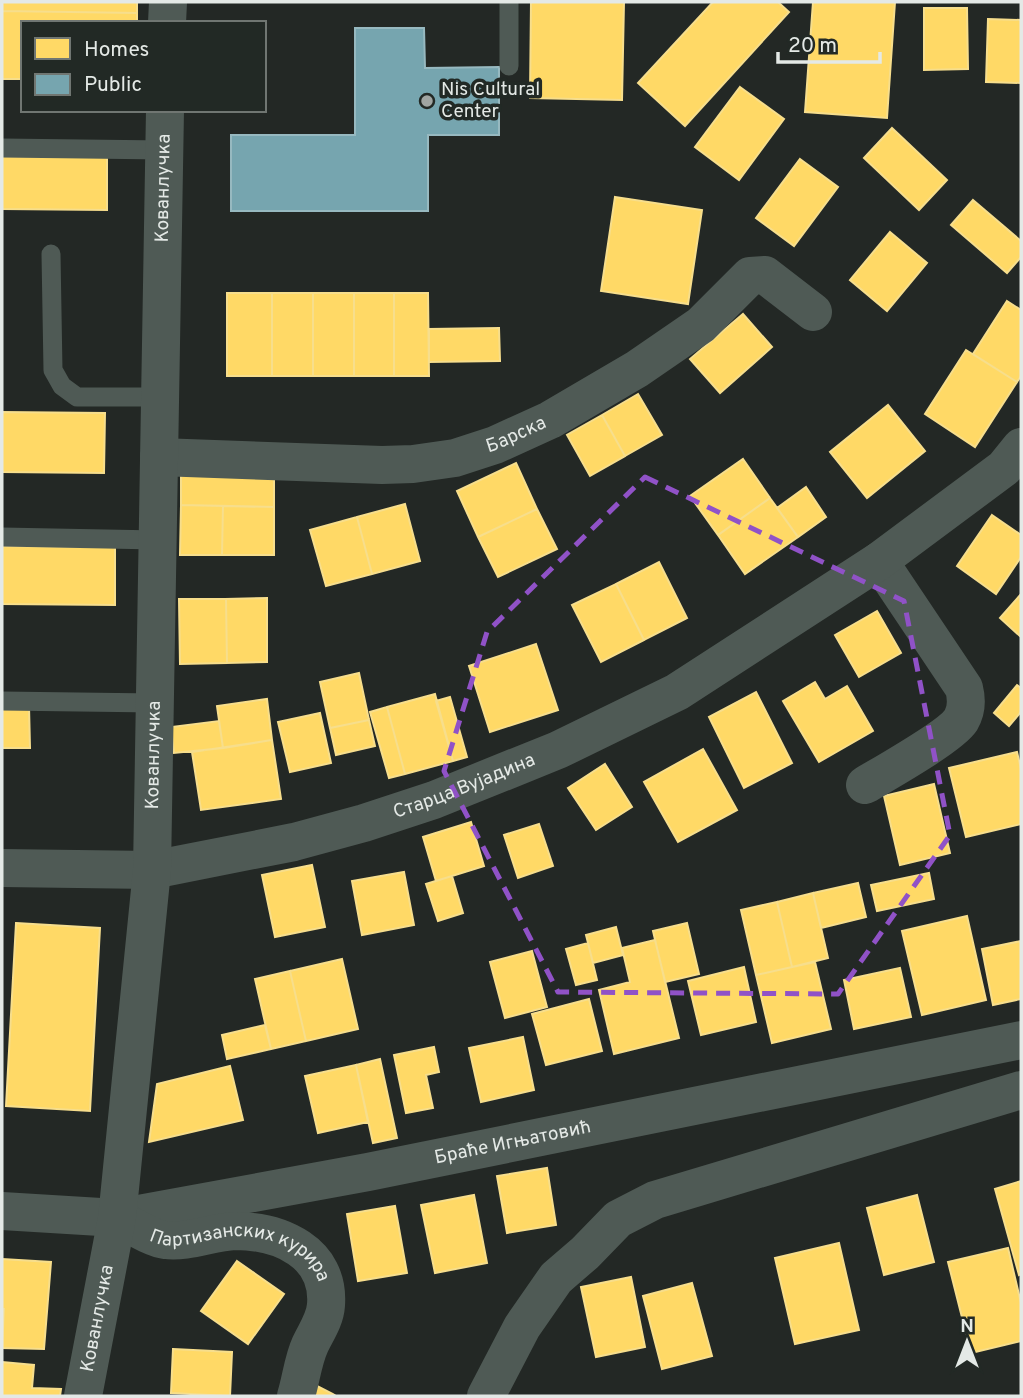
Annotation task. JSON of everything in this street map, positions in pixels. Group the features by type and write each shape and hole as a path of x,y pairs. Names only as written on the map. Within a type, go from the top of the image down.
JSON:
{"street":[{"path":"167,21 168,2"},
{"name":"Кованлучка","path":"83,1396 117,1219 152,870 165,112"},
{"name":"Барска","path":"159,457 382,465 423,463 455,457 495,445 550,420 637,369 701,325 750,276 765,275 813,312"},
{"name":"Старца Вујадина","path":"2,868 152,870 294,842 433,800 558,750 677,692 879,561 1016,466"},
{"path":"865,785 955,728 965,710 967,699 964,688 879,561"},
{"name":"Браће Игњатовић","path":"2,1212 117,1219 355,1175 1021,1040"},
{"path":"486,1396 522,1327 556,1278 585,1254 618,1219 655,1200 1021,1090"},
{"name":"Партизанских курира","path":"117,1219 164,1240 234,1231 263,1234 296,1244 309,1256 321,1272 326,1306 323,1321 310,1345 296,1396"}],"lane":[{"path":"509,2 509,66"},
{"path":"2,148 165,150"},
{"path":"51,254 54,370 62,386 77,397 160,397"},
{"path":"2,537 158,540"},
{"path":"2,701 155,703"}],"highlighted area":[{"path":"645,477 904,601 950,835 838,994 558,992 444,771 487,632"}],"building: Homes":[{"path":"2,2 137,2 137,13 2,11"},
{"path":"531,2 624,2 622,100 530,98"},
{"path":"713,2 778,2 789,12 685,126 638,83"},
{"path":"813,2 895,2 887,118 805,112"},
{"path":"924,8 967,8 968,69 924,70"},
{"path":"2,11 137,13 137,21 21,21 21,79 2,79"},
{"path":"988,19 1021,20 1021,83 986,82"},
{"path":"740,87 784,119 739,180 695,147"},
{"path":"892,128 947,180 919,210 864,158"},
{"path":"2,156 107,157 107,210 2,209"},
{"path":"800,159 838,187 794,246 756,218"},
{"path":"615,197 702,210 688,304 601,291"},
{"path":"973,200 1021,241 1021,257 1007,273 951,225"},
{"path":"890,232 927,263 887,311 850,280"},
{"path":"227,293 272,293 272,376 227,376"},
{"path":"272,293 313,293 313,376 272,376"},
{"path":"313,293 354,293 354,376 313,376"},
{"path":"354,293 394,293 394,376 354,376"},
{"path":"394,293 428,293 429,376 394,376"},
{"path":"1007,301 1021,310 1021,376 1017,382 973,354"},
{"path":"743,314 772,347 720,393 690,359"},
{"path":"499,328 500,361 429,362 429,329"},
{"path":"966,350 1017,382 975,447 925,414"},
{"path":"638,394 662,435 625,456 602,415"},
{"path":"888,405 925,451 867,498 830,452"},
{"path":"2,412 105,413 104,473 2,472"},
{"path":"602,415 625,456 590,476 567,435"},
{"path":"743,459 770,498 718,535 690,496"},
{"path":"516,463 537,509 478,537 457,491"},
{"path":"181,466 274,467 274,507 181,505"},
{"path":"806,487 826,517 798,537 777,508"},
{"path":"770,498 798,537 745,574 718,535"},
{"path":"405,504 420,561 372,574 357,517"},
{"path":"181,505 223,506 222,555 180,555"},
{"path":"223,506 274,507 274,555 222,555"},
{"path":"537,509 557,549 498,577 478,537"},
{"path":"992,515 1021,535 1021,557 996,594 957,566"},
{"path":"357,517 372,574 326,586 310,530"},
{"path":"2,546 115,547 115,605 2,604"},
{"path":"659,562 687,618 644,640 616,584"},
{"path":"616,584 644,640 601,662 572,605"},
{"path":"1021,594 1021,637 1000,618"},
{"path":"267,598 267,662 227,663 226,599"},
{"path":"179,599 226,599 227,663 180,664"},
{"path":"877,611 901,653 859,677 835,635"},
{"path":"536,644 558,710 490,732 469,666"},
{"path":"359,673 369,720 330,728 320,682"},
{"path":"815,682 825,699 847,686 873,731 819,762 783,701"},
{"path":"1017,685 1021,688 1021,712 1009,726 994,713"},
{"path":"756,692 792,763 744,788 709,717"},
{"path":"435,694 453,761 405,774 387,707"},
{"path":"450,697 467,757 453,761 436,701"},
{"path":"267,699 272,740 223,748 217,706"},
{"path":"2,706 29,706 30,748 2,748"},
{"path":"387,707 405,774 389,778 370,712"},
{"path":"320,713 331,763 290,772 278,722"},
{"path":"369,720 375,746 336,755 330,728"},
{"path":"219,721 223,748 174,753 171,727"},
{"path":"272,740 281,799 201,810 192,752"},
{"path":"703,749 737,810 678,842 644,782"},
{"path":"1017,752 1021,769 1021,824 966,837 949,768"},
{"path":"605,764 632,807 596,830 568,788"},
{"path":"934,784 950,853 900,865 884,796"},
{"path":"471,822 484,866 436,881 423,837"},
{"path":"539,824 553,866 518,878 504,835"},
{"path":"312,865 325,927 275,937 262,875"},
{"path":"404,872 414,925 362,935 352,881"},
{"path":"929,873 934,899 877,911 871,885"},
{"path":"452,876 463,913 438,921 426,884"},
{"path":"858,883 866,917 821,928 813,893"},
{"path":"813,893 828,958 792,967 777,902"},
{"path":"777,902 792,967 756,975 741,910"},
{"path":"967,916 986,1000 922,1015 902,931"},
{"path":"16,923 100,928 90,1111 6,1106"},
{"path":"687,923 699,974 665,982 653,931"},
{"path":"616,927 623,955 593,963 586,935"},
{"path":"655,940 679,1038 614,1054 599,990 630,982 622,948"},
{"path":"1021,941 1021,999 993,1005 982,949"},
{"path":"588,943 597,980 576,985 566,949"},
{"path":"532,951 547,1007 505,1018 490,962"},
{"path":"342,959 358,1029 306,1041 290,971"},
{"path":"815,962 831,1029 772,1043 756,975"},
{"path":"744,967 756,1022 701,1035 688,981"},
{"path":"900,968 911,1017 854,1029 844,980"},
{"path":"290,971 306,1041 271,1049 255,979"},
{"path":"589,999 602,1051 546,1065 532,1014"},
{"path":"265,1025 271,1049 227,1059 222,1035"},
{"path":"523,1037 534,1090 481,1102 469,1048"},
{"path":"434,1047 439,1072 426,1075 433,1108 406,1113 394,1055"},
{"path":"380,1059 397,1138 373,1143 356,1065"},
{"path":"356,1065 368,1122 318,1133 305,1076"},
{"path":"230,1066 243,1120 149,1142 157,1084"},
{"path":"547,1168 556,1225 507,1233 497,1176"},
{"path":"1021,1181 1021,1274 1019,1275 995,1189"},
{"path":"474,1195 487,1263 435,1273 421,1205"},
{"path":"917,1195 934,1262 884,1275 867,1208"},
{"path":"395,1206 407,1273 358,1281 347,1214"},
{"path":"839,1243 859,1330 795,1344 775,1258"},
{"path":"1008,1248 1021,1303 1021,1341 971,1353 948,1262"},
{"path":"2,1259 51,1262 44,1349 2,1348"},
{"path":"237,1261 284,1294 248,1344 201,1311"},
{"path":"631,1277 645,1347 596,1357 581,1287"},
{"path":"692,1283 712,1356 662,1369 643,1296"},
{"path":"173,1349 232,1352 230,1396 171,1393"},
{"path":"2,1362 34,1365 32,1388 61,1389 60,1396 2,1396"},
{"path":"317,1386 333,1394 336,1396 310,1396"}],"building: Public":[{"name":"Nis Cultural Center","path":"355,28 424,28 425,68 499,67 499,135 428,135 428,211 231,211 231,135 355,135"}],"place":[{"name":"Nis Cultural Center","path":"427,101"}]}
